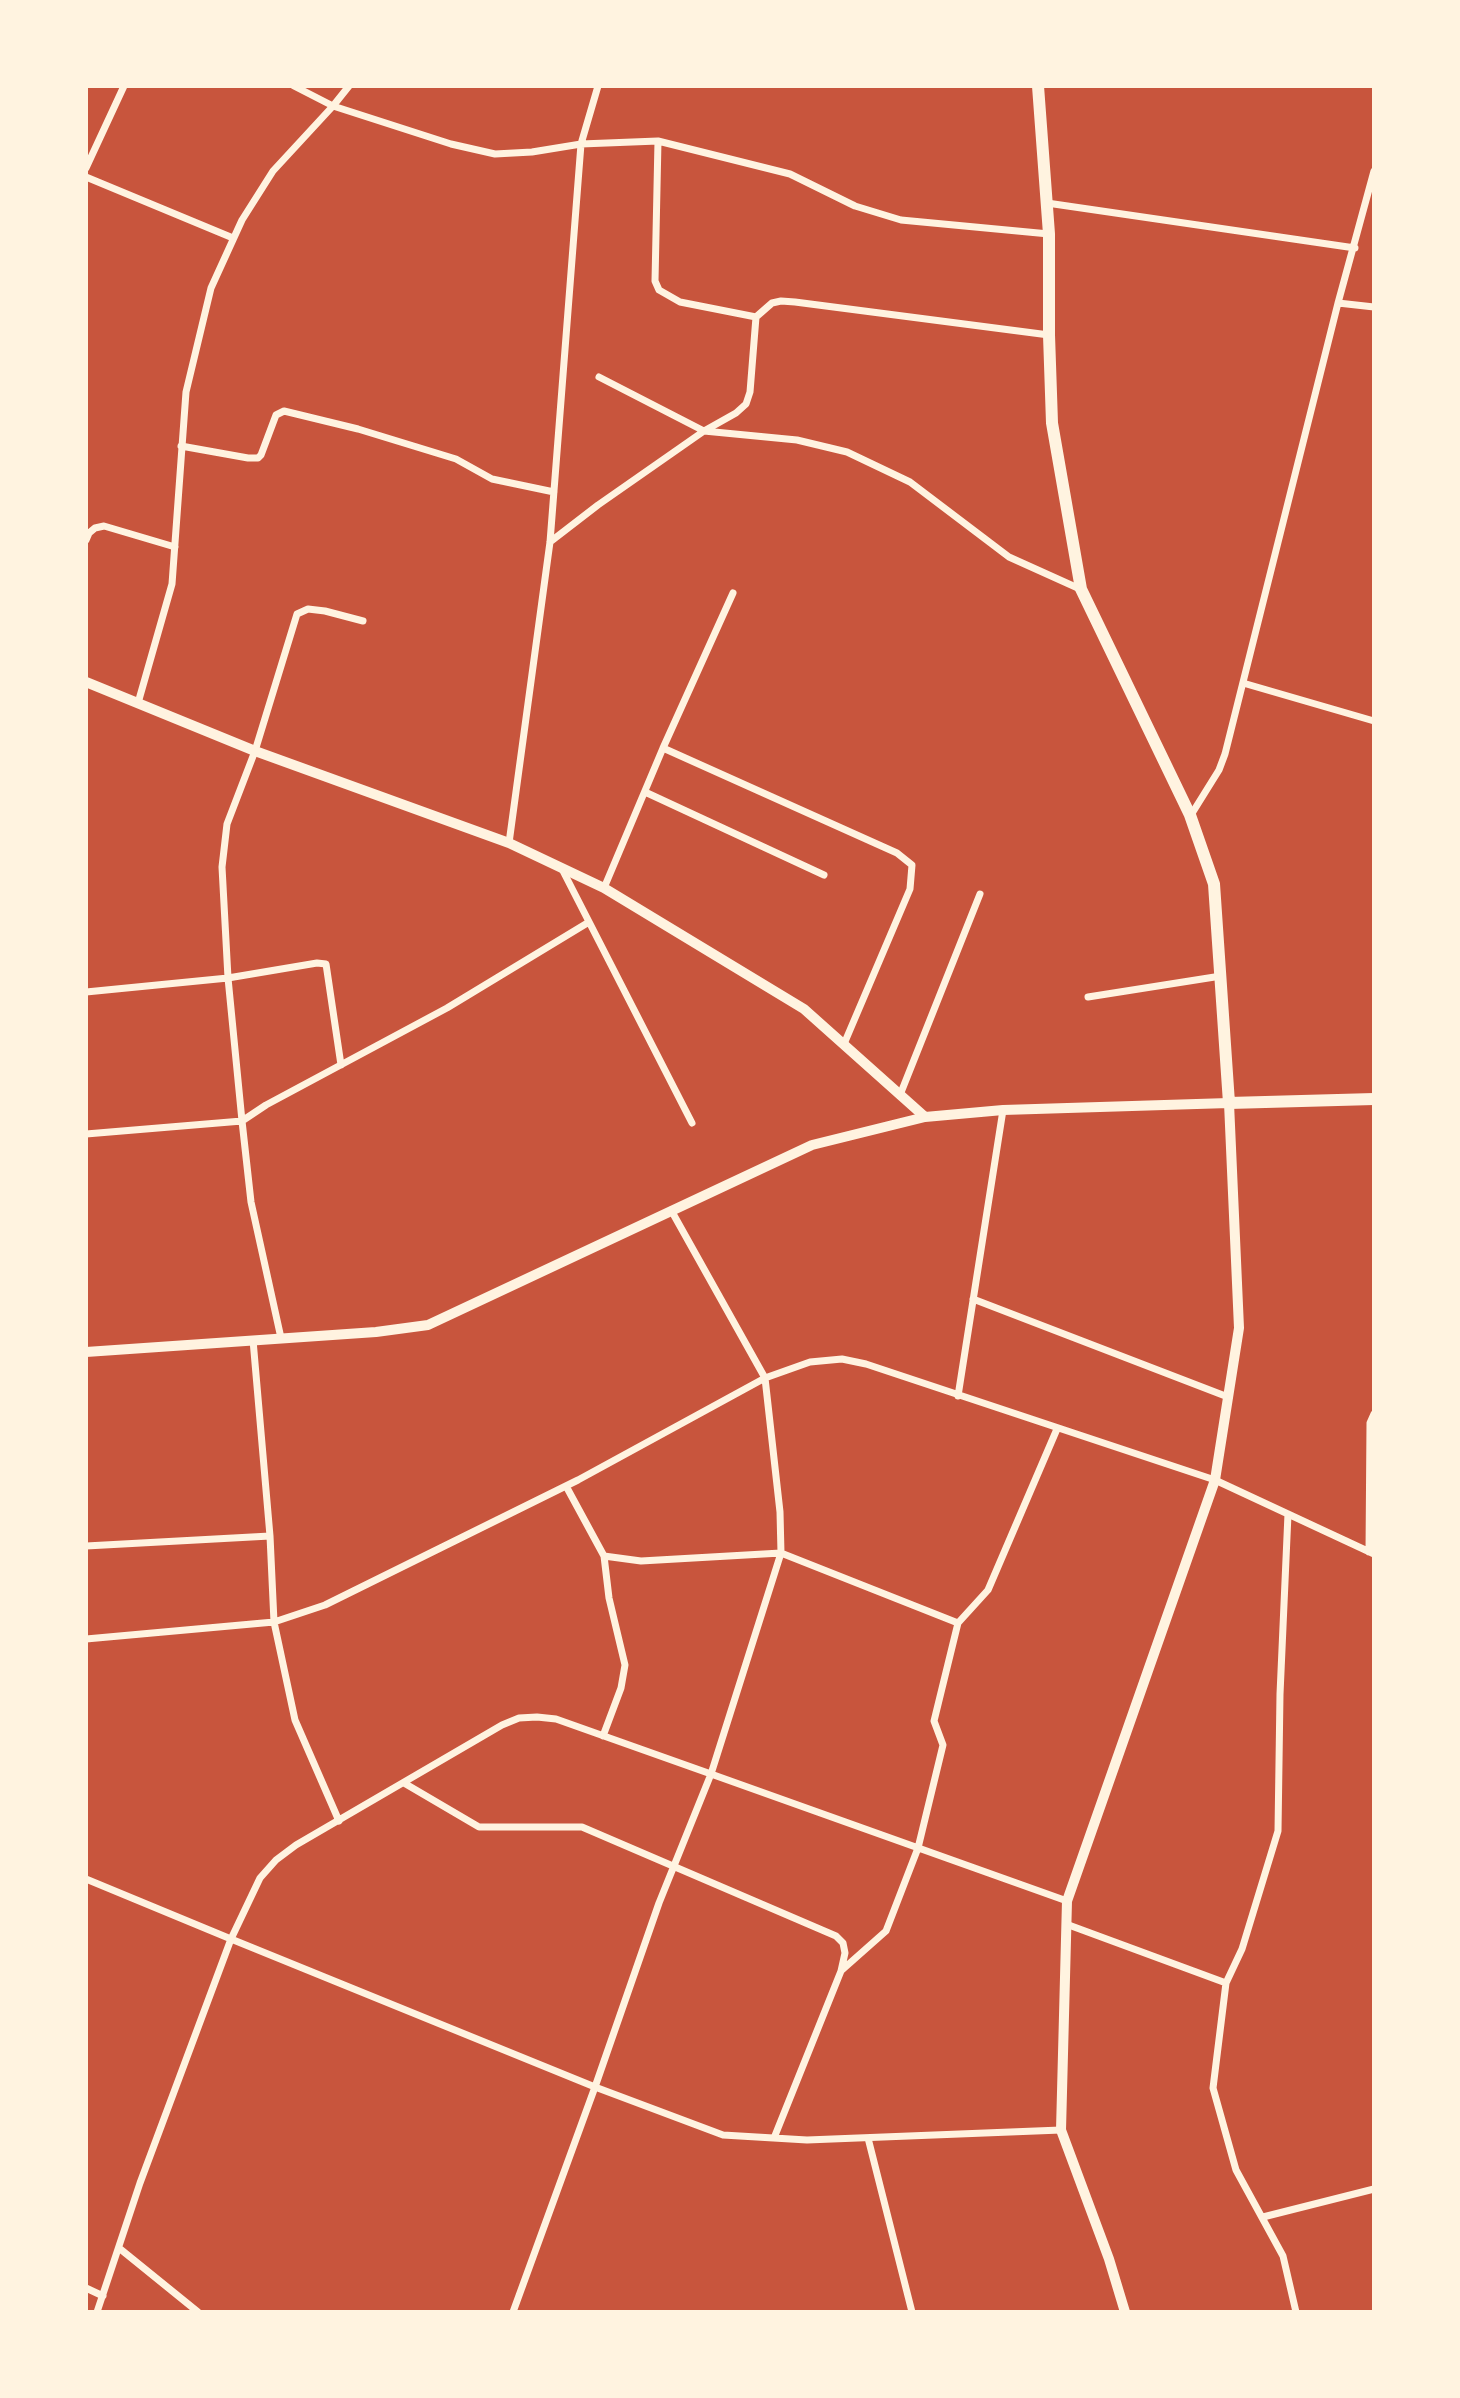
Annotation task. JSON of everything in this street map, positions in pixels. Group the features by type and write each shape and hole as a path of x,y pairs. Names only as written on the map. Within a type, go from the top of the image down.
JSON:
{"main road":[{"path":"1038,86 1049,234 1052,423 1081,589 1190,815 1214,884 1229,1103 1374,1099"}],"street":[{"path":"86,168 124,86"},
{"path":"294,86 333,106 451,144 495,154 532,152 581,144 658,141 790,174 855,206 901,220 1049,234"},
{"path":"138,703 172,584 186,392 211,288 242,220 273,171 349,86"},
{"path":"509,843 550,542 581,144 598,86"},
{"path":"658,141 655,282 659,290 680,302 756,317"},
{"path":"1190,815 1222,762 1338,303 1374,173"},
{"path":"86,177 233,238"},
{"path":"1047,202 1355,248"},
{"path":"550,542 598,505 746,404 750,392 756,317 772,303 780,301 1049,335"},
{"path":"1338,303 1374,307"},
{"path":"599,377 704,431 797,440 847,452 910,482 1009,557 1081,589"},
{"path":"181,446 258,458 276,415 284,411 358,429 456,459 492,479 554,492"},
{"path":"86,540 95,528 104,526 175,547"},
{"path":"604,888 733,593"},
{"path":"281,1338 251,1202 228,978 223,856 228,824 255,751 298,614 308,609 363,621"},
{"path":"86,682 255,751 509,843 604,888 804,1009 925,1117"},
{"path":"1242,683 1374,721"},
{"path":"663,748 897,853 912,865 910,889 844,1044"},
{"path":"645,792 824,875"},
{"path":"562,868 692,1123"},
{"path":"900,1095 980,894"},
{"path":"86,1134 243,1121 266,1105 447,1008 589,922"},
{"path":"86,992 228,978 317,963 326,964 341,1065"},
{"path":"1088,997 1221,976"},
{"path":"86,1352 376,1332 428,1325 812,1145 925,1117 1003,1110 1229,1103 1239,1328 1215,1480 1067,1901 1061,2130 1109,2259 1125,2312"},
{"path":"958,1396 1003,1110"},
{"path":"513,2312 673,1866 711,1774 781,1553 780,1512 765,1378 671,1210"},
{"path":"973,1298 1228,1398"},
{"path":"253,1340 270,1536 274,1622 295,1720 339,1821"},
{"path":"86,1639 274,1622 325,1605 566,1486 765,1378 810,1362 842,1359 866,1364 1215,1480 1371,1553 1370,1423 1374,1414"},
{"path":"841,1971 886,1931 918,1848 943,1745 934,1721 958,1623 988,1590 1057,1429"},
{"path":"566,1486 604,1556 608,1598 625,1665 621,1688 603,1736"},
{"path":"1288,1514 1280,1694 1278,1831 1242,1949 1226,1983 1213,2088 1237,2170 1283,2256 1296,2312"},
{"path":"86,1546 270,1536"},
{"path":"604,1556 641,1561 781,1553 958,1623"},
{"path":"97,2312 140,2183 231,1939 260,1878 276,1860 296,1845 502,1725 519,1718 556,1719 1067,1901"},
{"path":"404,1783 478,1827 582,1827 836,1936 843,1943 845,1953 841,1971 774,2138"},
{"path":"86,1879 594,2087 723,2135 807,2140 1061,2130"},
{"path":"1066,1924 1226,1983"},
{"path":"868,2138 912,2312"},
{"path":"1263,2217 1374,2189"},
{"path":"119,2248 198,2312"},
{"path":"86,2288 103,2296"}]}
